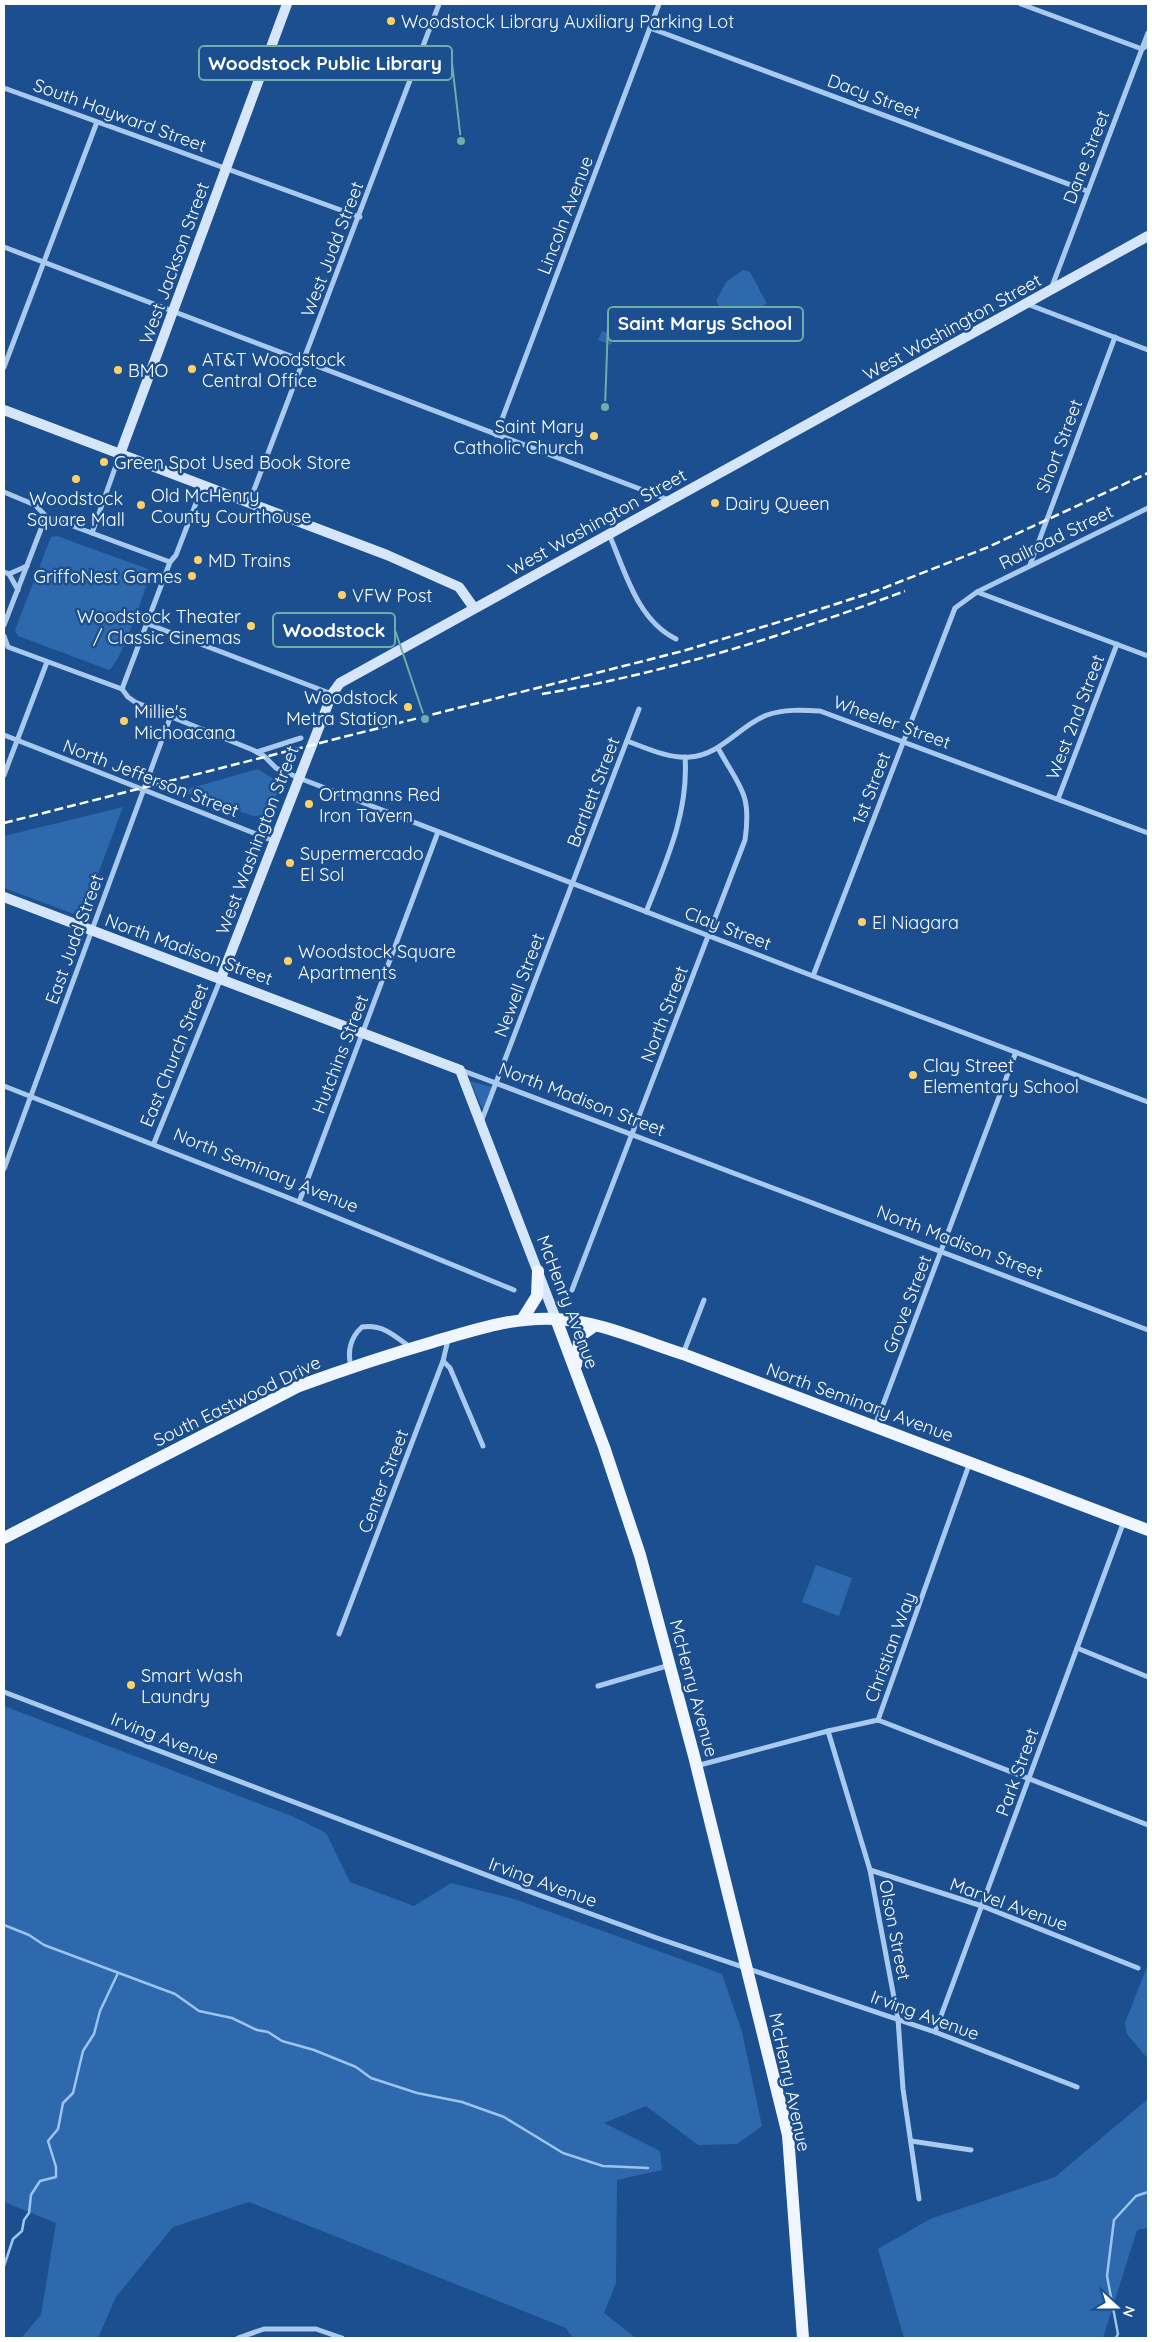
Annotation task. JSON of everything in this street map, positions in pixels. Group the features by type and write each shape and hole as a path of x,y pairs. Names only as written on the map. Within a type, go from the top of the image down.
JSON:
{"main road":[{"name":"West Jackson Street","path":"120,454 287,4"},
{"name":"West Washington Street","path":"221,978 332,694 340,683 353,674 1050,292 1148,236"},
{"path":"4,410 388,555 459,587 474,608"},
{"name":"North Madison Street","path":"4,897 460,1070"},
{"name":"McHenry Avenue","path":"460,1070 575,1370 637,1546 670,1665 788,2135 803,2338"},
{"path":"522,1320 537,1296 538,1271"},
{"name":"North Seminary Avenue","path":"556,1318 594,1326 683,1354 1148,1530"},
{"name":"South Eastwood Drive","path":"4,1538 247,1411 299,1386 411,1348 505,1321 556,1318"},
{"path":"575,1370 576,1349 580,1336 594,1326"}],"street":[{"name":"West Judd Street","path":"249,503 360,217 439,4"},
{"name":"Lincoln Avenue","path":"496,435 659,4"},
{"path":"1021,4 1142,49 1148,45"},
{"name":"Dacy Street","path":"650,28 1087,191"},
{"name":"Dane Street","path":"1050,292 1148,33"},
{"name":"South Hayward Street","path":"4,88 227,167 360,217"},
{"path":"4,367 97,122"},
{"path":"4,247 670,500"},
{"path":"1027,304 1148,350"},
{"name":"Short Street","path":"1030,565 1115,337"},
{"name":"West Jackson Street","path":"92,533 120,454"},
{"path":"122,689 170,562 176,556 203,485"},
{"path":"4,492 35,505 46,516 170,562"},
{"name":"Railroad Street","path":"977,592 1148,508"},
{"path":"4,625 46,516"},
{"path":"609,534 638,602 649,620 665,634 676,639"},
{"path":"18,590 6,573 27,566"},
{"path":"977,592 1148,656"},
{"name":"1st Street","path":"813,976 955,608 977,592"},
{"path":"148,624 332,694"},
{"name":"Clay Street","path":"4,636 8,646 122,689 135,702 170,718 257,752 276,768 299,778 813,976 1148,1102"},
{"name":"West 2nd Street","path":"1058,799 1117,644"},
{"path":"4,774 47,662"},
{"name":"Bartlett Street","path":"572,884 639,709"},
{"name":"Wheeler Street","path":"627,741 654,751 692,757 718,748 767,715 798,709 820,711 1148,833"},
{"name":"East Judd Street","path":"4,1169 170,718"},
{"name":"North Jefferson Street","path":"4,735 274,841"},
{"path":"257,752 301,738"},
{"name":"North Street","path":"572,1290 745,840 747,823 746,802 738,780 718,748"},
{"path":"646,912 679,825 684,806 685,757"},
{"name":"Hutchins Street","path":"300,1202 438,832"},
{"name":"Newell Street","path":"481,1123 572,884"},
{"name":"East Church Street","path":"154,1143 221,978"},
{"name":"Grove Street","path":"875,1426 1016,1052"},
{"name":"North Madison Street","path":"460,1070 1148,1330"},
{"name":"North Seminary Avenue","path":"4,1086 154,1143 514,1290"},
{"path":"683,1354 704,1300"},
{"path":"351,1368 348,1356 350,1345 355,1334 362,1327 378,1327 388,1331 411,1348"},
{"name":"Center Street","path":"339,1634 443,1361 449,1337"},
{"path":"443,1361 450,1368 483,1446"},
{"name":"Christian Way","path":"696,1766 828,1731 878,1720 970,1462"},
{"name":"Park Street","path":"935,2032 1124,1521"},
{"path":"1077,1648 1148,1677"},
{"path":"598,1686 670,1665"},
{"name":"Irving Avenue","path":"4,1692 530,1892 747,1969 935,2032 1077,2088"},
{"path":"878,1720 1148,1825"},
{"name":"Olson Street","path":"828,1731 870,1870 898,2019 903,2090 919,2200"},
{"name":"Marvel Avenue","path":"870,1870 982,1906 1138,1968"},
{"path":"911,2141 971,2150"},
{"path":"238,2338 264,2329 316,2328 342,2338"}],"shaded area":[{"path":"743,270 750,272 767,304 737,317 721,309 716,301 726,282"},
{"path":"602,331 614,335 611,345 598,340"},
{"path":"57,536 148,569 150,575 132,626 120,654 109,670 18,636 15,630 51,537"},
{"path":"258,769 280,783 272,806 265,814 260,816 253,816 181,791"},
{"path":"123,807 82,917 4,888 4,836"},
{"path":"470,1081 492,1087 483,1110"},
{"path":"816,1565 852,1578 839,1616 802,1602"},
{"path":"4,1706 294,1817 326,1833 350,1882 414,1906 451,1883 514,1899 722,1974 742,2032 762,2126 737,2144 698,2145 646,2106 604,2123 660,2151 662,2170 617,2180 616,2283 604,2313 636,2338 573,2338 566,2328 249,2202 173,2227 116,2297 98,2338 21,2338 41,2315 56,2223 4,2202"},
{"path":"1148,1964 1148,2059 1127,2034 1125,2023"},
{"path":"1148,2099 1148,2228 1137,2230 1103,2338 904,2338 878,2249 930,2219 1055,2177"}],"waterway":[{"path":"4,1925 29,1935 44,1945 175,1994 199,2011 232,2018 257,2030 268,2032 282,2041 314,2050 356,2067 371,2078 417,2093 462,2102 504,2117 563,2153 603,2166 648,2168"},
{"path":"4,2266 13,2239 22,2231 24,2220 29,2213 31,2195 40,2181 56,2177 56,2167 48,2141 58,2129 63,2103 73,2093 83,2051 94,2034 100,2011 118,1973"},
{"path":"1116,2338 1118,2334 1107,2276 1114,2220 1136,2196 1148,2192"}],"railway":[{"path":"4,823 683,651 802,615 876,591 986,548 1148,473"},
{"path":"542,694 634,675 726,651 816,623 905,591"}],"place":[{"name":"Woodstock Library Auxiliary Parking Lot","path":"391,21"},
{"name":"Woodstock Public Library","path":"461,141"},
{"name":"AT&T Woodstock Central Office","path":"192,369"},
{"name":"BMO","path":"118,370"},
{"name":"Saint Marys School","path":"605,407"},
{"name":"Saint Mary Catholic Church","path":"594,436"},
{"name":"Green Spot Used Book Store","path":"104,462"},
{"name":"Woodstock Square Mall","path":"76,479"},
{"name":"Dairy Queen","path":"715,503"},
{"name":"Old McHenry County Courthouse","path":"141,505"},
{"name":"MD Trains","path":"198,560"},
{"name":"GriffoNest Games","path":"192,576"},
{"name":"VFW Post","path":"342,595"},
{"name":"Woodstock Theater / Classic Cinemas","path":"251,626"},
{"name":"Woodstock Metra Station","path":"408,707"},
{"name":"Woodstock","path":"425,719"},
{"name":"Millie's Michoacana","path":"124,721"},
{"name":"Ortmanns Red Iron Tavern","path":"309,804"},
{"name":"Supermercado El Sol","path":"290,863"},
{"name":"El Niagara","path":"862,922"},
{"name":"Woodstock Square Apartments","path":"288,961"},
{"name":"Clay Street Elementary School","path":"913,1075"},
{"name":"Smart Wash Laundry","path":"131,1685"}]}
